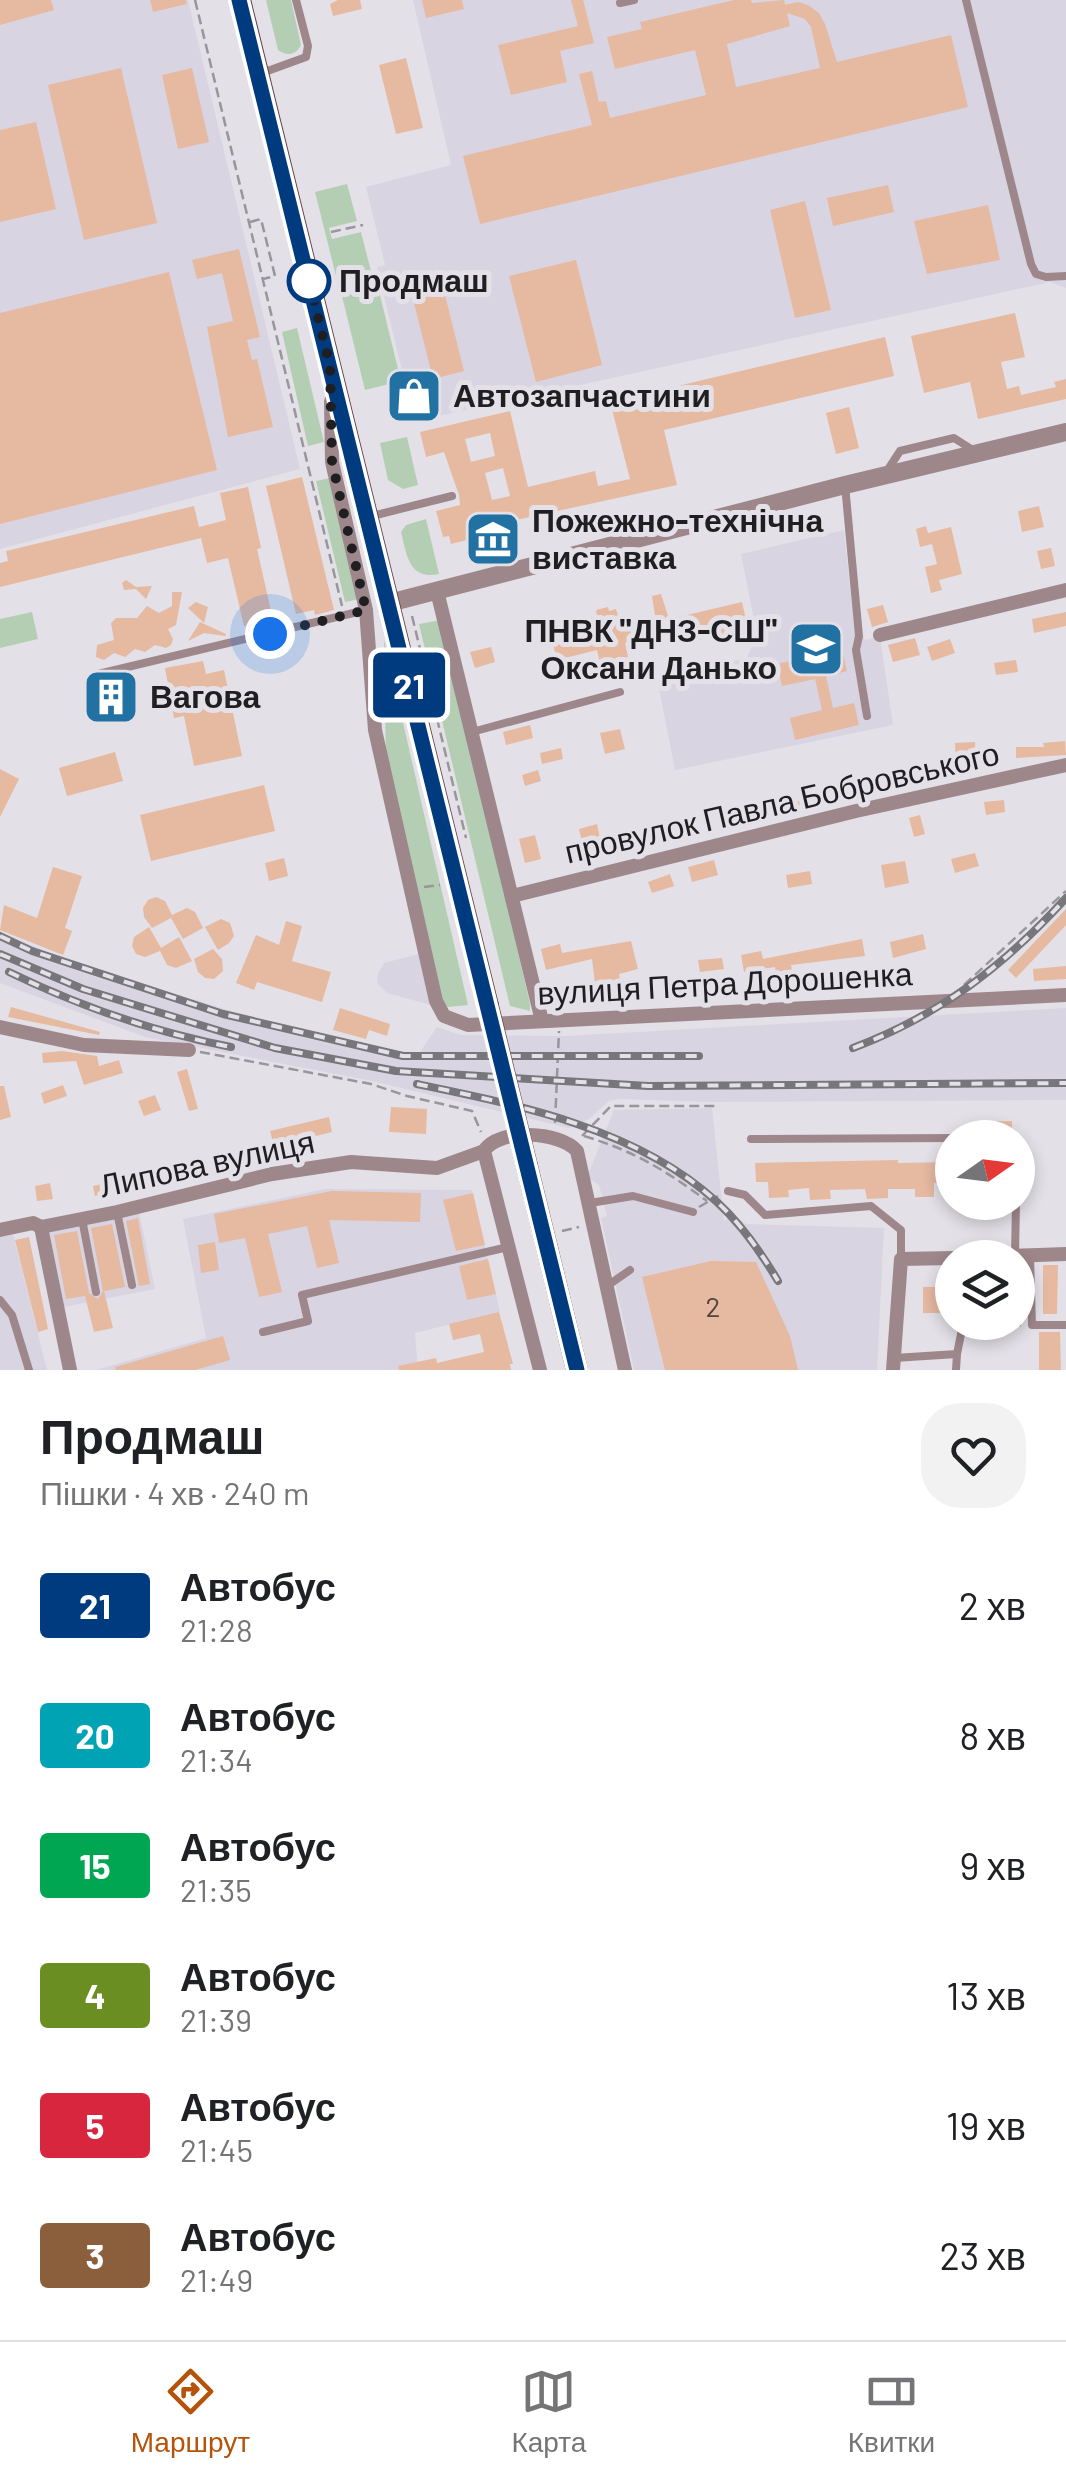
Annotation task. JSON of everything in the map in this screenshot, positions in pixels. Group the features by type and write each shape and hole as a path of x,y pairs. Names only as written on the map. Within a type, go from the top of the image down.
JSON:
{"main road":[{"path":"240,0 577,1370"}],"street":[{"name":"вулиця Петра Дорошенка","path":"330,366 332,462 366,610 375,730 440,1012 468,1025 1066,995"},
{"path":"366,610 845,484 1066,432"},
{"path":"880,634 1066,590"},
{"path":"437,591 542,1020"},
{"name":"провулок Павла Бобровського","path":"512,896 856,811 1066,766"},
{"path":"0,1027 84,1045 189,1050"},
{"path":"554,1136 570,1143 577,1152 625,1370"},
{"name":"Липова вулиця","path":"0,1230 82,1219 272,1174 351,1162 437,1168 484,1152 489,1143 498,1139 554,1136"},
{"path":"484,1152 540,1370"},
{"path":"40,1227 70,1370"},
{"path":"1035,1255 1066,1254"},
{"path":"894,1364 901,1259 935,1258"}],"lane":[{"path":"258,74 306,57 308,46 296,0"},
{"path":"620,3 634,0"},
{"path":"966,0 1032,264 1036,274 1066,276"},
{"path":"845,484 859,636 856,650 867,716"},
{"path":"368,517 452,496"},
{"path":"94,675 366,610"},
{"path":"472,732 620,692"},
{"path":"752,1140 935,1138"},
{"path":"728,1191 744,1195 765,1215 871,1206 901,1230 901,1259"},
{"path":"590,1203 633,1196 693,1212"},
{"path":"117,1212 132,1285"},
{"path":"82,1219 96,1292"},
{"path":"262,1332 308,1320 302,1295 508,1247"},
{"path":"606,1286 630,1270"},
{"path":"0,1300 12,1315 29,1370"},
{"path":"1035,1325 1066,1325"},
{"path":"956,1370 960,1340"},
{"path":"894,1364 957,1354"}],"path":[{"path":"195,0 344,615"},
{"path":"249,222 261,219 272,262 275,276 263,279"},
{"path":"331,232 363,225"},
{"path":"412,616 467,844"},
{"path":"412,889 444,884"},
{"path":"964,986 1066,891"},
{"path":"554,1136 560,1020"},
{"path":"189,1050 371,1084 472,1111 481,1131 484,1152"},
{"path":"577,1152 583,1135 611,1106 719,1106"},
{"path":"583,1135 625,1148 661,1167 707,1201"},
{"path":"693,1212 728,1191"},
{"path":"561,1232 595,1223"}],"shaded area":[{"path":"0,0 188,0 300,469 0,549"},
{"path":"413,0 1066,0 1066,288 1050,282 434,417 431,402 422,404 418,384 406,387 377,267 385,265 366,187 451,165"},
{"name":"ПНВК \"ДНЗ-СШ\" Оксани Данько","path":"844,530 855,636 863,635 865,640 880,637 893,725 675,770 657,678 747,658 757,635 741,554"},
{"path":"0,932 67,960 231,1011 402,1055 418,1055 437,1027 461,1035 567,1036 1066,1008 1066,1100 619,1099 609,1101 589,1119 569,1128 372,1081 145,1037 0,983"},
{"path":"418,954 431,1005 387,993 377,983 384,963"},
{"path":"712,1108 724,1221 732,1214 746,1224 884,1228 877,1370 634,1370 601,1218 607,1216 599,1185 587,1177 614,1110"},
{"path":"325,1189 472,1190 500,1312 415,1333 418,1370 96,1370 206,1338 183,1219"},
{"path":"139,1212 155,1289 64,1307 49,1231"},
{"path":"13,1234 47,1370 0,1370 0,1237"}],"green space":[{"path":"266,0 291,0 301,45 293,53 278,50"},
{"path":"347,184 357,221 329,228 332,239 361,232 372,275 338,284 315,192"},
{"path":"377,283 401,381 365,390 341,292"},
{"path":"297,328 324,442 308,446 282,332"},
{"path":"407,437 418,485 403,489 388,480 380,443"},
{"path":"330,478 360,599 345,602 316,481"},
{"path":"426,519 439,574 415,570 401,532 406,525"},
{"path":"32,612 38,639 0,648 0,619"},
{"path":"441,620 530,1011 510,1006 419,624"},
{"path":"384,640 468,1005 443,1004 386,764"}],"building":[{"path":"0,0 51,0 54,10 0,25"},
{"path":"150,0 186,0 187,4 153,12"},
{"path":"360,0 362,9 333,16 330,4"},
{"path":"422,0 462,0 464,9 426,18"},
{"path":"571,0 583,0 594,43 560,51 567,82 511,95 498,45 578,26"},
{"path":"734,0 784,0 785,5 798,2 819,13 837,62 951,35 968,107 480,224 463,156 592,125 579,74 592,71 599,102 606,101 610,118 706,95 695,50 615,69 607,37 642,29 640,22","holes":["787,13 805,19 811,27 820,68 736,87 727,44 790,26"]},
{"path":"406,58 423,128 396,134 379,65"},
{"path":"121,68 157,223 84,240 48,85"},
{"path":"192,68 209,142 178,149 162,75"},
{"path":"36,122 56,209 0,222 0,130"},
{"path":"888,185 894,212 833,226 827,198"},
{"path":"805,201 831,310 795,318 770,210"},
{"path":"988,205 1000,260 927,274 914,221"},
{"path":"239,249 260,337 247,340 252,360 257,359 273,427 228,437 207,327 233,321 222,273 197,279 192,260"},
{"path":"576,260 602,365 536,382 509,276"},
{"path":"169,272 217,470 0,524 0,313"},
{"path":"444,291 464,371 433,379 413,299"},
{"path":"1015,313 1025,357 1001,362 1007,389 1019,386 1021,395 1056,387 1054,382 1066,379 1066,399 978,419 970,382 924,393 911,336"},
{"path":"885,337 894,376 664,430 677,485 516,520 520,541 470,553 467,540 451,544 449,536 443,537 436,511 460,505 459,495 444,452 426,457 420,432 510,411 528,487 595,471 598,486 630,479 610,402","holes":["490,433 495,456 471,462 465,439","503,468 510,496 492,500 485,473"]},
{"name":"Автозапчастини","path":"418,384 422,404 411,407 406,387"},
{"path":"849,407 859,448 836,454 826,413"},
{"path":"302,477 334,610 315,615 314,610 296,614 266,486"},
{"path":"248,487 273,620 244,626 228,558 207,563 201,538 0,587 0,563 8,561 6,551 194,506 199,527 226,520 220,493"},
{"path":"1039,506 1044,527 1022,532 1018,511"},
{"path":"926,526 928,533 951,527 962,574 939,580 942,590 931,593 925,567 937,564 932,544 920,547 916,529"},
{"path":"1051,548 1055,566 1041,569 1037,551"},
{"path":"126,580 136,587 152,586 146,599 136,589 124,590 122,583"},
{"path":"172,592 182,592 176,625 168,629 173,639 171,645 155,645 145,652 135,649 125,657 114,653 104,660 96,657 97,645 114,640 111,623 116,618 137,618 147,606 159,613 172,606"},
{"path":"661,594 669,619 656,622 652,596"},
{"path":"196,602 208,607 204,623 188,608"},
{"path":"742,602 748,629 680,644 674,618"},
{"path":"883,605 888,622 872,627 867,609"},
{"path":"608,607 609,611 616,609 619,619 629,617 635,641 625,643 628,657 600,663 597,650 557,660 551,636 592,626 590,617 597,616 596,610"},
{"path":"1066,612 1066,626 1034,633 1032,619"},
{"path":"200,622 225,636 204,633 188,641"},
{"path":"915,638 920,655 893,662 888,645"},
{"path":"950,639 955,653 932,661 927,647"},
{"path":"491,647 495,662 475,668 470,652"},
{"path":"842,649 847,671 826,676 833,708 854,703 859,725 795,740 790,718 822,710 815,679 782,686 777,664"},
{"path":"1016,660 1018,672 996,675 994,663"},
{"path":"203,661 206,674 224,670 242,756 194,766 184,716 174,718 165,668"},
{"name":"Вагова","path":"124,677 131,710 97,717 90,685"},
{"path":"530,725 533,738 506,745 503,732"},
{"path":"620,729 625,749 605,754 600,733"},
{"path":"1065,741 1066,755 1016,758 1016,747 1044,747 1043,743"},
{"path":"975,742 976,770 956,771 955,743"},
{"path":"561,748 563,759 542,764 540,753"},
{"path":"115,752 123,781 67,796 59,768"},
{"path":"0,769 19,779 0,817"},
{"path":"538,770 541,781 525,786 522,775"},
{"path":"264,785 275,831 151,861 140,815"},
{"path":"778,798 779,806 805,799 808,809 759,819 757,812 763,811 761,801"},
{"path":"1004,800 1005,812 986,815 984,802"},
{"path":"920,815 925,834 914,837 909,818"},
{"path":"662,822 667,840 646,846 641,828"},
{"path":"597,824 600,838 582,842 579,829"},
{"path":"535,835 541,859 525,863 519,839"},
{"path":"975,853 979,866 955,873 951,859"},
{"path":"284,858 288,876 269,881 265,863"},
{"path":"714,860 718,875 692,882 688,867"},
{"path":"905,861 909,883 885,888 881,865"},
{"path":"53,867 82,876 65,928 72,931 63,955 0,930 4,905 37,918"},
{"path":"810,871 812,884 788,888 786,875"},
{"path":"670,874 674,886 652,893 648,882"},
{"path":"156,897 165,901 172,915 187,908 195,912 203,928 183,939 171,918 152,928 143,908"},
{"path":"1066,909 1066,925 1016,978 1008,970"},
{"path":"221,919 230,923 234,936 218,950 205,927"},
{"path":"286,921 302,926 292,961 331,972 322,1002 257,982 254,990 236,983 256,935 279,945"},
{"path":"149,927 161,948 179,937 192,961 176,968 167,965 160,951 145,957 136,954 132,946 134,937"},
{"path":"923,934 926,949 893,958 890,942"},
{"path":"862,939 865,956 791,965 795,988 779,991 775,967 744,972 741,955 761,951 763,959"},
{"path":"631,941 638,969 619,974 621,986 610,988 611,998 597,999 592,959 546,970 541,949 560,944 562,953"},
{"path":"213,949 222,959 223,971 214,979 205,978 198,972 194,959"},
{"path":"722,958 724,969 700,972 698,960"},
{"path":"1066,966 1066,979 1034,981 1033,969"},
{"path":"11,1007 100,1032 99,1035 8,1017"},
{"path":"340,1008 390,1024 387,1036 369,1030 366,1039 333,1030"},
{"path":"62,1051 97,1056 99,1066 119,1060 123,1073 84,1085 76,1061 43,1063 42,1053"},
{"path":"187,1069 198,1109 189,1111 177,1072"},
{"path":"63,1085 67,1096 44,1104 41,1093"},
{"path":"0,1086 4,1086 11,1117 0,1120"},
{"path":"155,1095 161,1110 144,1116 138,1101"},
{"path":"391,1107 427,1109 426,1134 389,1132"},
{"path":"329,1117 332,1132 275,1150 270,1131"},
{"path":"251,1147 253,1160 233,1165 229,1152"},
{"path":"196,1161 197,1175 168,1178 166,1165"},
{"path":"935,1162 934,1197 915,1197 915,1189 888,1189 888,1198 867,1199 865,1189 830,1190 831,1199 810,1200 809,1188 788,1190 789,1197 769,1198 768,1182 756,1182 755,1163"},
{"path":"127,1179 130,1189 95,1196 93,1186"},
{"path":"50,1183 53,1199 37,1201 35,1186"},
{"path":"332,1191 421,1193 420,1222 329,1220 339,1263 317,1268 307,1226 268,1234 282,1292 259,1297 245,1238 219,1243 214,1214"},
{"path":"473,1193 485,1245 456,1251 443,1200"},
{"path":"138,1218 150,1284 139,1286 126,1221"},
{"path":"112,1224 125,1287 104,1291 113,1328 94,1332 85,1296 66,1299 54,1235 77,1231 89,1293 98,1299 103,1291 91,1228"},
{"path":"29,1237 48,1329 38,1332 15,1240"},
{"path":"215,1242 219,1270 201,1273 198,1245"},
{"path":"488,1259 496,1294 467,1300 459,1266"},
{"path":"711,1261 756,1262 790,1336 798,1370 665,1370 642,1277"},
{"path":"1043,1265 1058,1265 1057,1314 1043,1314"},
{"path":"923,1287 935,1287 935,1313 923,1313"},
{"path":"499,1312 513,1364 511,1370 399,1370 398,1366 436,1358 437,1363 484,1352 480,1334 453,1340 449,1324"},
{"path":"1039,1332 1060,1332 1061,1370 1039,1370"},
{"path":"223,1336 230,1360 195,1370 115,1367"}],"railway":[{"path":"853,1048 914,1020 969,986 1018,946 1066,898"},
{"path":"0,936 32,951 223,1014 403,1056 699,1056"},
{"path":"0,954 83,989 275,1048 396,1071 648,1086 1066,1083"},
{"path":"9,972 117,1017 231,1047"},
{"path":"417,1084 536,1111 614,1138 651,1156 717,1202 778,1281"}],"bus line":[{"name":"21","path":"239,0 577,1370"}],"place":[{"name":"Продмаш","path":"309,281"},
{"name":"Автозапчастини","path":"414,396"},
{"name":"Пожежно-технічна виставка","path":"493,539"},
{"name":"ПНВК \"ДНЗ-СШ\" Оксани Данько","path":"816,649"},
{"name":"Вагова","path":"111,697"}],"route":[{"path":"270,634 366,610 332,462 330,366 309,281"}]}
